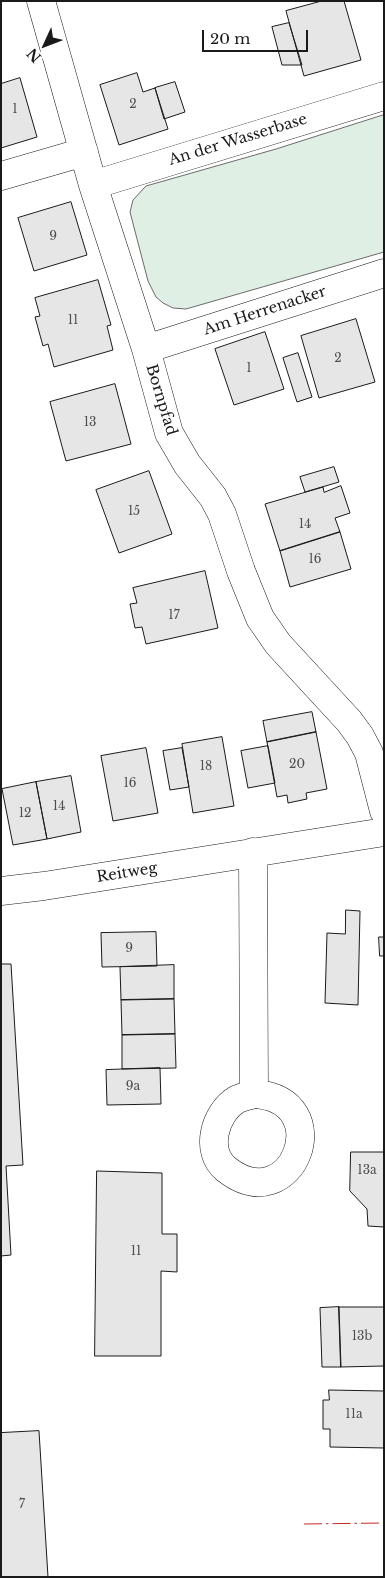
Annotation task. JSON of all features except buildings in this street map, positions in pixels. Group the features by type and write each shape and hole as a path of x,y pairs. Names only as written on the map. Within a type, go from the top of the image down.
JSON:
{"street":[{"name":"Bornpfad","path":"41,1 93,185 146,349 169,433 187,464 213,497 222,514 241,571 260,618 278,644 349,721 360,736 369,753 384,811"},
{"name":"An der Wasserbase","path":"93,185 384,96"},
{"path":"1,176 84,152"},
{"name":"Am Herrenacker","path":"146,349 384,273"},
{"name":"Reitweg","path":"1,891 44,886 384,832"},
{"path":"253,852 254,1094"}],"green space":[{"path":"384,115 384,252 186,309 173,308 156,297 148,281 130,212 133,200 146,186 276,149"}],"power":[{"path":"304,1524 384,1523"}]}
